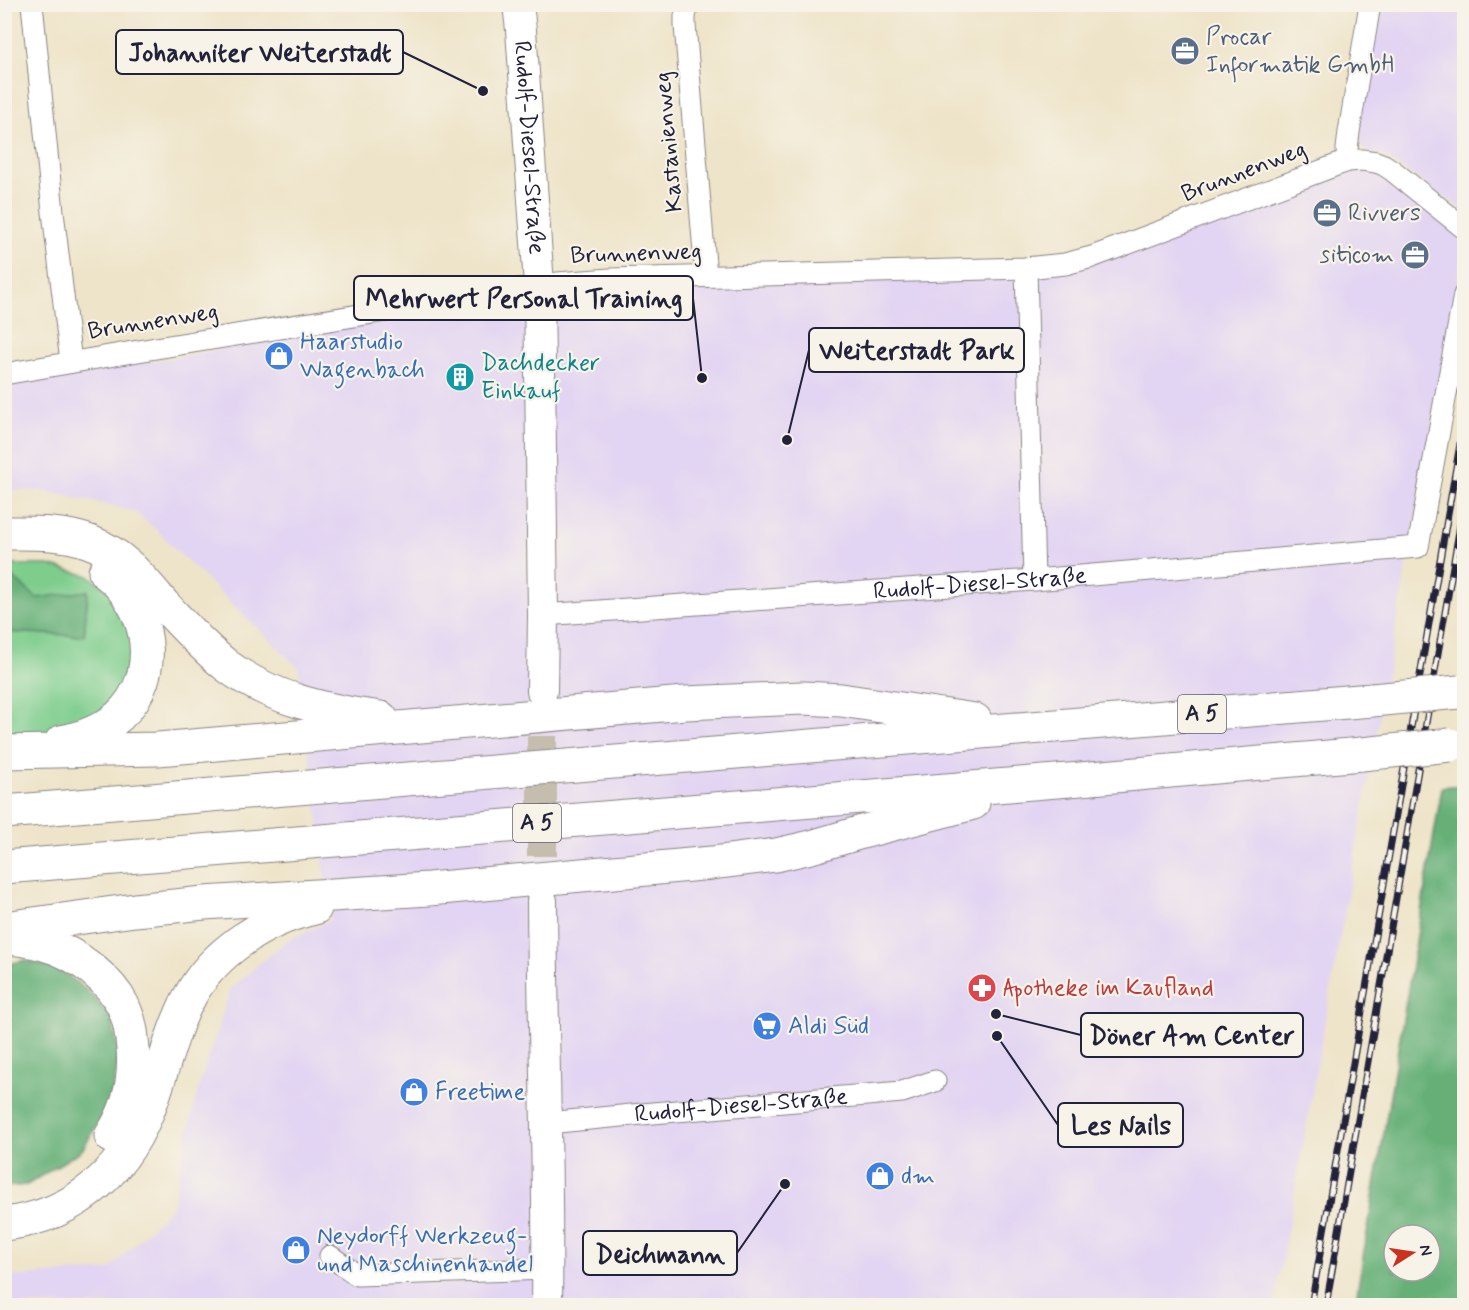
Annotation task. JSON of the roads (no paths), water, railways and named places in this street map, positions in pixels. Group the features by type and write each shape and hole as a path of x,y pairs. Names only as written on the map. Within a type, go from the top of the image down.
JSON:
{"highway":[{"path":"4,533 68,536 112,552 131,566 195,638 229,667 256,684 287,698 319,708 383,718 484,721"},
{"path":"4,553 68,556 106,573 119,583 131,598 141,618 147,657 138,690 119,716 106,726 76,739 4,751"},
{"name":"A 5","path":"4,812 1462,692"},
{"path":"4,751 158,749 685,703 803,698 841,700 1033,728"},
{"name":"A 5","path":"4,867 1070,780 1457,744"},
{"name":"A 5","path":"4,928 204,903 429,889 776,855 1070,780"},
{"name":"A 5","path":"4,1224 40,1218 75,1202 100,1183 119,1163 136,1138 152,1102 180,1016 190,995 224,954 239,941 289,914 353,900 429,889"},
{"path":"4,938 26,939 65,951 96,972 118,997 126,1011 134,1056 133,1078 124,1111 110,1138 96,1155 74,1177 55,1189 4,1204"}],"street":[{"path":"32,4 71,362"},
{"name":"Rudolf-Diesel-Straße","path":"518,4 538,285 542,691"},
{"name":"Kastanienweg","path":"688,4 685,26 705,276"},
{"path":"1348,161 1348,132 1370,4"},
{"name":"Brunnenweg","path":"4,374 538,285 610,279 1026,268 1065,264 1092,257 1348,161 1369,160 1384,165 1464,228"},
{"path":"1026,268 1034,580"},
{"name":"Rudolf-Diesel-Straße","path":"543,615 1034,580 1418,547 1464,295"},
{"path":"542,901 547,1123 547,1305"},
{"name":"Rudolf-Diesel-Straße","path":"547,1123 902,1092 935,1081"},
{"path":"330,1256 357,1275 548,1269"}],"tunnel":[{"path":"542,691 542,901"}],"railway":[{"path":"1311,1306 1464,421"},
{"path":"1326,1306 1464,502"}],"place":[{"name":"Procar Informatik GmbH","path":"1185,51"},
{"name":"Johanniter Weiterstadt","path":"483,91"},
{"name":"Rivvers","path":"1327,213"},
{"name":"siticom","path":"1415,255"},
{"name":"Haarstudio Wagenbach","path":"279,356"},
{"name":"Dachdecker Einkauf","path":"460,377"},
{"name":"Mehrwert Personal Training","path":"702,378"},
{"name":"Weiterstadt Park","path":"787,440"},
{"name":"Apotheke im Kaufland","path":"982,988"},
{"name":"Döner Am Center","path":"996,1014"},
{"name":"Aldi Süd","path":"767,1026"},
{"name":"Les Nails","path":"997,1036"},
{"name":"Freetime","path":"414,1092"},
{"name":"dm","path":"880,1176"},
{"name":"Deichmann","path":"785,1184"},
{"name":"Neydorff Werkzeug- und Maschinenhandel","path":"296,1250"}]}
